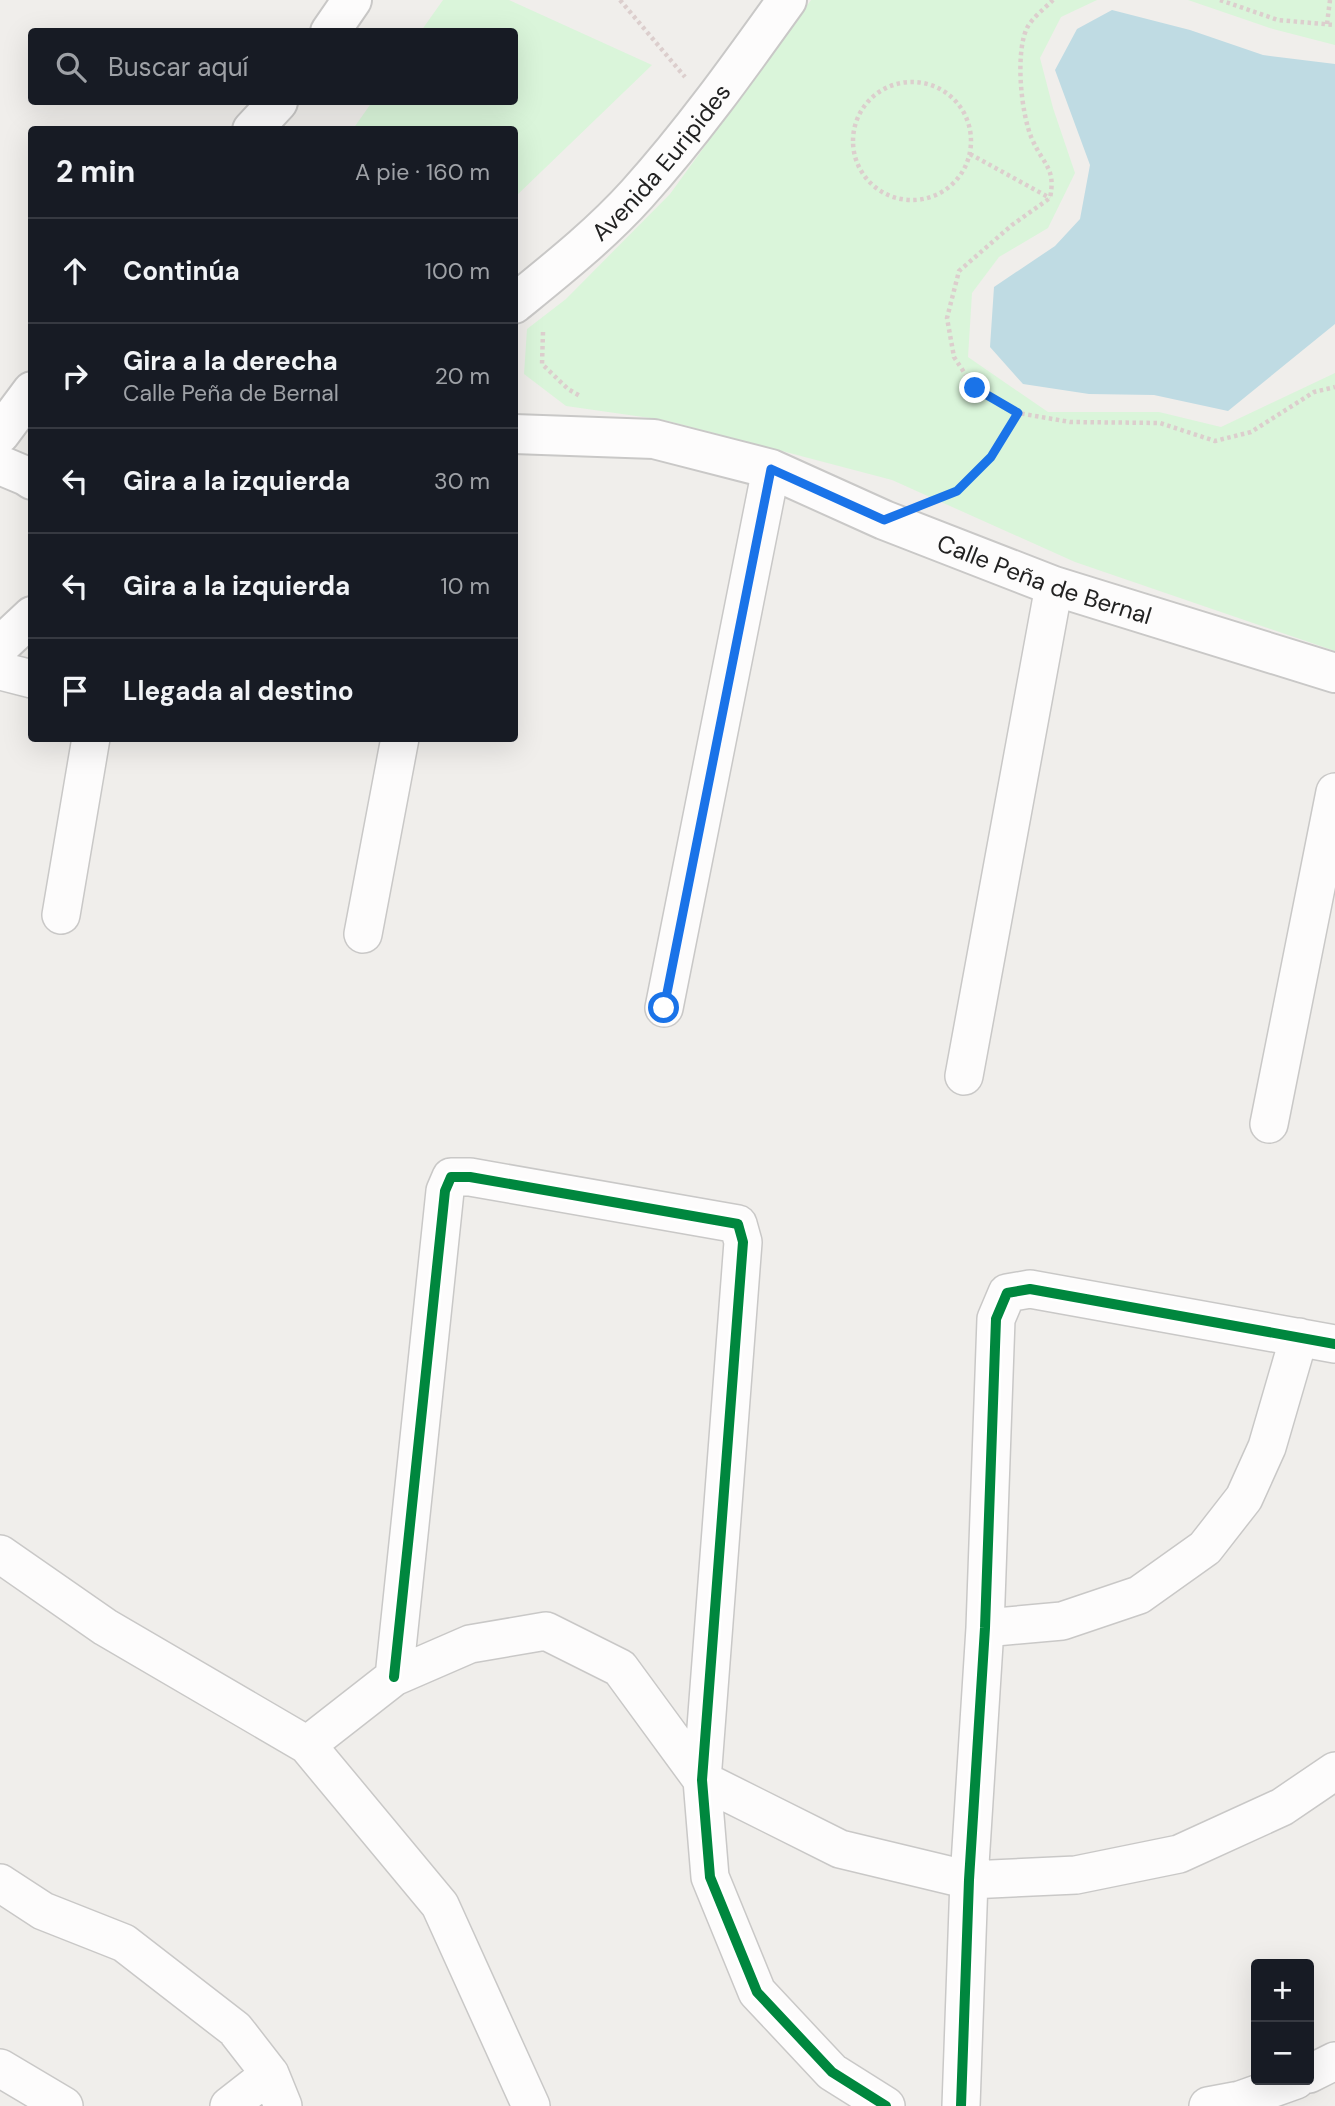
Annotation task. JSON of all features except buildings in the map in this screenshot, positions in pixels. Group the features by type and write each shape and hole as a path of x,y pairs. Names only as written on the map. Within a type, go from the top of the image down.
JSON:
{"street":[{"path":"333,28 352,0"},
{"name":"Avenida Euripides","path":"529,315 581,249 636,195 710,107 787,0"},
{"path":"256,126 275,105"},
{"path":"0,434 28,396"},
{"name":"Calle Peña de Bernal","path":"518,434 654,439 771,469 884,520 1054,586 1335,673"},
{"path":"0,465 28,478"},
{"path":"664,1008 771,469"},
{"path":"964,1076 1054,586"},
{"path":"0,646 28,620"},
{"path":"0,671 28,678"},
{"path":"61,915 90,742"},
{"path":"363,934 399,742"},
{"path":"1269,1124 1335,792"},
{"path":"394,1678 445,1191 451,1177 470,1177 738,1224 743,1242 702,1780 710,1877 757,1992 832,2072 886,2106"},
{"path":"961,2106 969,1880 985,1628 996,1319 1007,1293 1030,1289 1335,1344"},
{"path":"985,1628 1062,1621 1139,1595 1205,1548 1244,1498 1268,1447 1299,1337"},
{"path":"0,1554 104,1627 307,1745 440,1905 531,2106"},
{"path":"307,1745 394,1678 470,1644 546,1631 620,1668 702,1780 840,1849 969,1880 1076,1875 1180,1854 1282,1807 1335,1771"},
{"path":"0,1883 43,1911 124,1943 235,2029 276,2090 229,2106"},
{"path":"1314,2072 1335,2061"},
{"path":"0,2068 64,2106"},
{"path":"1208,2106 1240,2100 1282,2085"}],"path":[{"path":"620,0 710,107"},
{"path":"1053,0 1027,27 1020,64 1021,90 1031,137 1054,179 1050,198 1012,225 959,271 947,318 954,357 975,388 1018,413 1070,422 1160,423 1215,441 1251,432 1314,392 1335,387"},
{"path":"1220,0 1278,20 1335,25"},
{"path":"1327,24 1330,0"},
{"path":"914,82 937,88 954,99 966,115 971,135 970,155 959,177 940,193 916,201 891,197 870,184 856,163 852,141 857,118 870,98 891,86 914,82"},
{"path":"970,155 1050,198"},
{"path":"529,315 542,364 568,389 589,402"},
{"path":"884,520 957,491 991,457 1018,413"}],"green space":[{"path":"443,0 509,0 652,65 518,194 518,126 355,126 370,105 518,105 518,28 423,28"},
{"path":"811,0 1097,0 1061,17 1040,58 1053,108 1075,173 1048,228 999,257 972,293 968,357 1048,412 1159,412 1221,427 1335,373 1335,651 1075,562 892,480 664,420 566,406 524,374 527,329 566,299 670,194"},
{"path":"1188,0 1335,0 1335,45 1273,29"}],"water":[{"path":"1112,10 1190,30 1263,55 1335,64 1335,324 1228,411 1154,395 1089,394 1023,384 990,347 994,287 1055,246 1080,219 1090,165 1055,70 1077,29"}],"cycle path":[{"path":"394,1677 445,1191 451,1177 470,1177 738,1224 743,1242 702,1780 710,1877 757,1992 832,2072 886,2106"},
{"path":"961,2106 969,1880 985,1628 996,1319 1007,1293 1030,1289 1335,1344"}],"route":[{"path":"664,1008 771,469 884,520 957,491 991,457 1018,413 975,388"}]}
